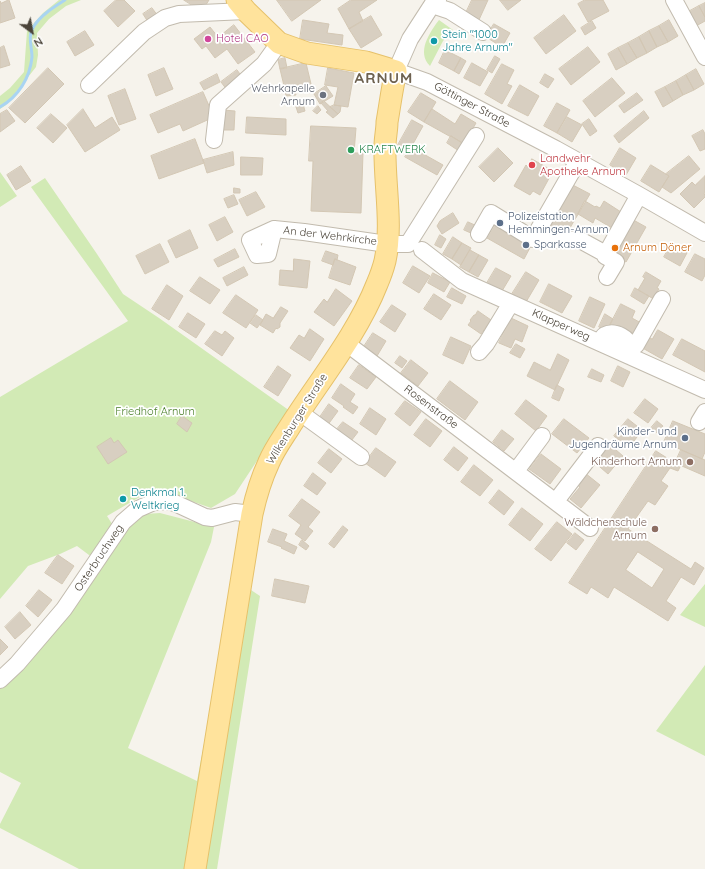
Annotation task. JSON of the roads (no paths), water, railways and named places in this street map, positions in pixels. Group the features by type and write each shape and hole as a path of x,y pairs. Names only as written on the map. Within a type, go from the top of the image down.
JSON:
{"main road":[{"name":"Göttinger Straße","path":"241,6 279,43 307,53 366,62 396,71"},
{"name":"Wilkenburger Straße","path":"195,869 252,514 261,478 269,461 298,413 346,343 362,316 377,285 385,261 388,222 385,181 385,145 392,86 396,71"}],"street":[{"path":"674,0 705,57"},
{"path":"396,71 410,39 435,3 450,10 482,32"},
{"path":"89,85 144,32 165,18 180,14 241,6"},
{"path":"214,140 218,105 264,64 279,43"},
{"name":"Göttinger Straße","path":"396,71 427,82 578,161 705,233"},
{"path":"387,244 408,244 476,136"},
{"path":"480,234 491,213 533,239 578,161"},
{"path":"607,277 616,262 605,256 639,195"},
{"name":"An der Wehrkirche","path":"274,229 387,244"},
{"path":"537,232 552,240 580,240 602,252"},
{"name":"Klapperweg","path":"422,250 462,281 599,342 630,352 705,390"},
{"path":"630,352 636,345 662,299"},
{"path":"479,352 486,344 511,303"},
{"name":"Rosenstraße","path":"346,343 590,528"},
{"path":"298,413 361,457"},
{"path":"516,471 542,436"},
{"path":"556,501 598,446"},
{"name":"Osterbruchweg","path":"0,680 17,664 64,610 123,522 138,509 154,502 168,501 205,517 212,518 235,512 252,514"}],"waterway":[{"path":"0,107 18,92 29,72 32,57 30,37 34,26 52,8 65,0"}],"place":[{"name":"Hotel CAO","path":"208,39"},
{"name":"Stein \"1000 Jahre Arnum\"","path":"434,41"},
{"name":"Wehrkapelle Arnum","path":"323,95"},
{"name":"KRAFTWERK","path":"351,150"},
{"name":"Landwehr Apotheke Arnum","path":"532,165"},
{"name":"Polizeistation Hemmingen-Arnum","path":"500,223"},
{"name":"Sparkasse","path":"526,245"},
{"name":"Arnum Döner","path":"615,248"},
{"name":"Kinder- und Jugendräume Arnum","path":"685,438"},
{"name":"Kinderhort Arnum","path":"690,462"},
{"name":"Denkmal 1. Weltkrieg","path":"123,499"},
{"name":"Wäldchenschule Arnum","path":"655,529"}],"district":[{"name":"ARNUM","path":"384,78"}],"park label":[{"name":"Friedhof Arnum","path":"155,412"}]}
